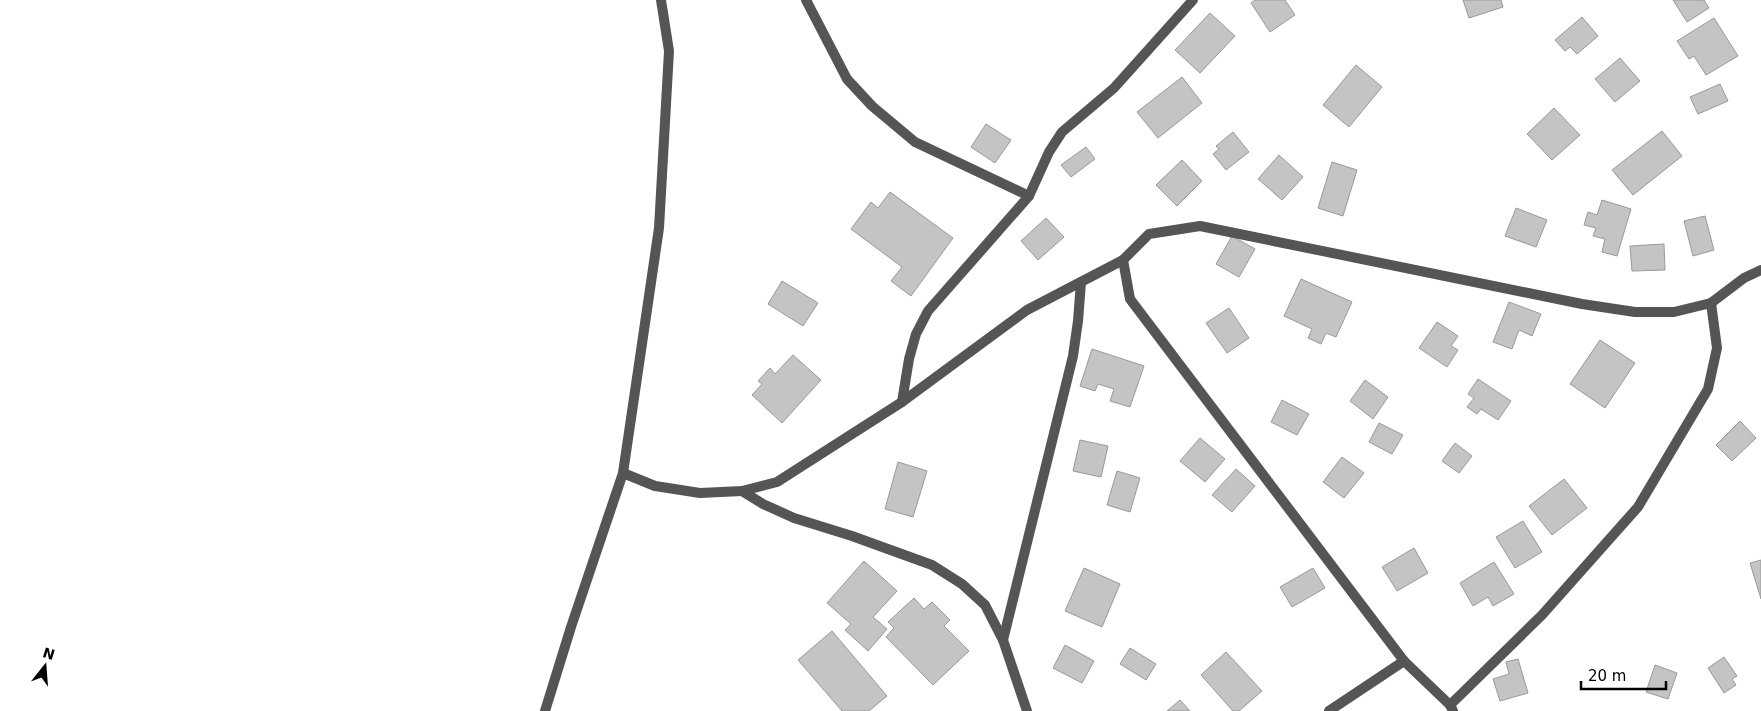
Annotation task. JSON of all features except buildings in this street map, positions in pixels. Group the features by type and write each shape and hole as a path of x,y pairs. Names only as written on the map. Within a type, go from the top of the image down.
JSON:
{"street":[{"path":"545,711 623,473 659,228 669,51 661,0"},
{"path":"806,0 848,79 872,106 915,142 1029,196"},
{"path":"902,402 909,359 916,334 928,311 1029,196 1049,152 1062,132 1114,88 1193,0"},
{"path":"623,473 655,486 700,493 742,491 777,482 902,402 1027,310 1123,260 1148,234 1200,226 1590,305 1635,312 1674,312 1711,303 1744,278 1761,270"},
{"path":"1123,260 1130,299 1404,660 1452,708 1542,615 1638,508 1708,389 1717,348 1711,303"},
{"path":"1003,640 1074,356 1081,282"},
{"path":"742,491 763,504 794,518 932,564 962,584 985,605 1003,640 1027,711"},
{"path":"1329,711 1404,660"}]}
